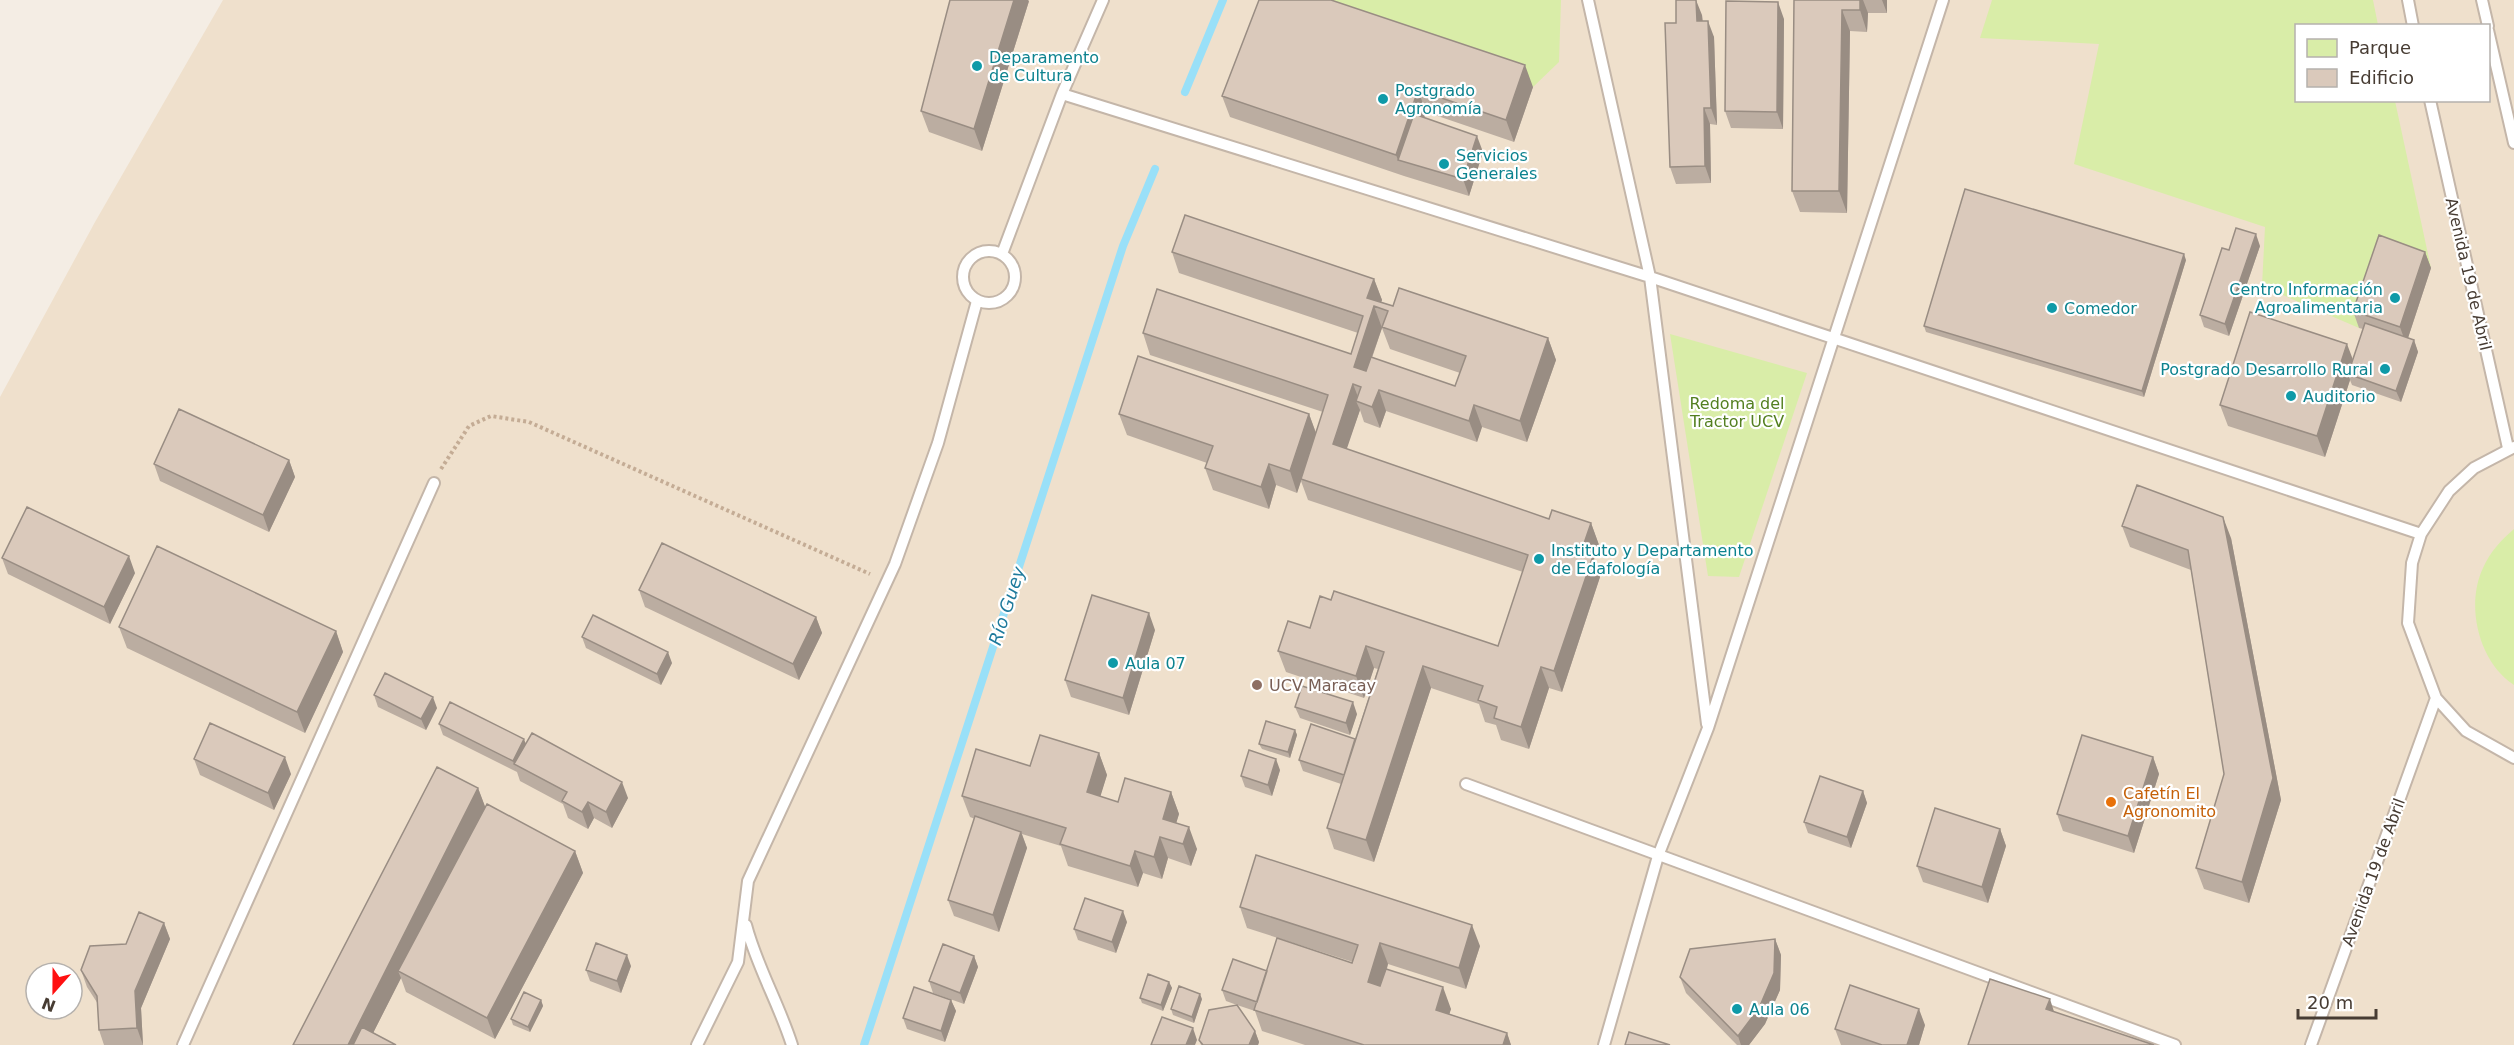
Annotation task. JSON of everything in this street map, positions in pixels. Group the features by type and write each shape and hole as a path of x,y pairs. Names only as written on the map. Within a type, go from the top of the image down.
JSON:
{"lane":[{"path":"1002,254 1062,94 1103,0"},
{"path":"1588,0 1650,277 1708,728"},
{"path":"1604,1045 1658,856 1708,728 1831,339 1943,0"},
{"path":"2408,0 2413,24"},
{"path":"2482,0 2487,24"},
{"path":"2490,37 2514,143"},
{"path":"1062,94 1650,277 2421,534"},
{"name":"Avenida 19 de Abril","path":"2430,102 2511,447"},
{"path":"982,251 1002,254 1015,269 1013,289 998,302 977,301 963,285 962,274 965,264 972,256 982,251"},
{"path":"697,1045 738,962 748,881 887,581 938,443 977,301"},
{"path":"2511,447 2474,468 2449,491 2421,534 2412,563 2408,623 2436,698 2466,731 2514,759"},
{"path":"183,1045 434,483"},
{"name":"Avenida 19 de Abril","path":"2311,1045 2436,698"},
{"path":"1466,784 2175,1045"},
{"path":"745,919 755,959 781,1012 792,1045"}],"path":[{"path":"434,483 447,457 469,426 492,416 529,422 887,581"}],"shaded area":[{"name":"UCV Maracay","path":"223,0 2514,0 2514,1045 0,1045 0,397 95,222"}],"green space":[{"path":"1276,0 1561,0 1559,62 1533,87"},
{"path":"1992,0 2373,0 2378,24 2295,24 2295,102 2395,102 2431,268 2385,252 2359,328 2262,286 2265,227 2074,164 2099,44 1980,38"},
{"name":"Redoma del Tractor UCV","path":"1670,334 1807,373 1739,577 1708,576"},
{"path":"2514,529 2514,685 2502,675 2484,648 2476,616 2475,599 2486,562 2496,547"}],"building":[{"name":"Deparamento de Cultura","path":"950,0 1014,0 974,129 921,111"},
{"name":"Postgrado Agronomía","path":"1259,0 1331,0 1525,65 1506,120 1418,90 1396,155 1222,96"},
{"path":"1676,0 1696,0 1697,21 1708,21 1711,108 1704,108 1705,166 1670,167 1665,23 1676,23"},
{"path":"1794,0 1860,0 1860,10 1842,10 1839,191 1792,191"},
{"path":"1726,1 1778,2 1777,112 1725,111"},
{"path":"1414,114 1477,136 1463,179 1398,160"},
{"name":"Comedor","path":"1965,189 2184,254 2142,391 1924,326"},
{"name":"Instituto y Departamento de Edafología","path":"1185,215 1374,279 1367,298 1393,306 1399,288 1548,338 1520,421 1474,405 1469,421 1379,390 1372,407 1356,401 1361,387 1353,384 1333,444 1549,519 1552,510 1591,523 1581,552 1593,556 1554,671 1541,667 1521,727 1494,718 1497,707 1478,700 1483,686 1423,666 1366,840 1327,828 1384,652 1366,646 1356,676 1278,651 1288,621 1310,628 1320,596 1331,600 1334,591 1498,646 1528,555 1301,479 1328,395 1143,333 1157,289 1351,354 1363,316 1172,252","holes":["1374,306 1388,311 1382,327 1466,356 1455,386 1371,357 1366,371 1354,367"]},
{"path":"2236,228 2256,234 2225,324 2200,315 2222,248 2229,250"},
{"name":"Centro Información Agroalimentaria","path":"2379,235 2425,252 2400,327 2353,311"},
{"name":"Auditorio","path":"2250,312 2347,344 2317,436 2220,405"},
{"name":"Postgrado Desarrollo Rural","path":"2365,323 2414,340 2396,391 2348,374"},
{"path":"1138,356 1309,414 1290,471 1269,464 1261,487 1205,468 1213,446 1119,414"},
{"path":"179,409 289,460 263,515 154,464"},
{"path":"2137,485 2223,517 2273,778 2242,882 2196,868 2224,774 2188,550 2122,526"},
{"path":"27,507 129,556 104,607 2,558"},
{"path":"662,543 816,617 793,664 639,590"},
{"path":"157,546 336,631 297,712 119,627"},
{"name":"Aula 07","path":"1092,595 1149,613 1123,698 1065,680"},
{"path":"593,615 668,652 657,674 582,637"},
{"path":"385,673 433,697 421,719 374,695"},
{"path":"1302,686 1353,702 1346,723 1295,707"},
{"path":"450,702 524,739 513,761 439,724"},
{"path":"1266,721 1295,730 1288,752 1259,744"},
{"path":"210,723 285,757 268,793 194,759"},
{"path":"1311,724 1355,739 1344,775 1299,760"},
{"path":"532,733 622,782 606,812 588,802 582,812 562,801 567,792 514,764"},
{"path":"1040,735 1099,753 1087,792 1118,802 1125,778 1171,792 1163,819 1189,827 1183,844 1160,837 1154,857 1135,851 1130,866 1060,844 1066,828 962,796 976,749 1030,766"},
{"name":"Cafetín El Agronomito","path":"2082,735 2153,757 2128,836 2057,814"},
{"path":"1249,750 1276,759 1268,785 1241,776"},
{"path":"437,767 478,788 348,1045 293,1045"},
{"path":"1820,776 1863,791 1847,837 1804,822"},
{"path":"487,804 575,851 487,1018 398,971"},
{"path":"1935,808 2000,829 1982,887 1917,866"},
{"path":"975,816 1021,832 993,915 948,900"},
{"path":"1256,855 1472,925 1459,968 1380,943 1368,982 1380,986 1386,969 1443,987 1436,1010 1507,1033 1503,1045 1364,1045 1254,1010 1277,938 1352,963 1358,945 1240,907"},
{"path":"1085,898 1123,911 1112,942 1074,929"},
{"path":"139,912 164,923 135,991 137,1028 99,1030 97,996 84,975 84,962 90,946 126,944"},
{"name":"Aula 06","path":"1775,939 1774,973 1759,1008 1738,1036 1680,977 1690,949"},
{"path":"596,943 627,955 617,981 586,970"},
{"path":"943,944 974,956 960,993 929,981"},
{"path":"1233,959 1267,971 1257,1002 1222,990"},
{"path":"1148,974 1169,982 1161,1005 1140,998"},
{"path":"1990,979 2050,999 2046,1009 2154,1045 1968,1045"},
{"path":"1850,985 1919,1009 1907,1045 1882,1045 1835,1029"},
{"path":"1179,986 1200,994 1192,1017 1171,1009"},
{"path":"914,987 951,1000 941,1031 903,1018"},
{"path":"524,992 541,1000 528,1027 511,1019"},
{"path":"1237,1005 1255,1031 1249,1045 1203,1045 1199,1040 1209,1010"},
{"path":"1162,1017 1193,1028 1186,1045 1151,1045"},
{"path":"362,1027 396,1045 353,1045"},
{"path":"1629,1032 1670,1045 1625,1045"}],"waterway":[{"path":"1185,92 1223,0"},
{"name":"Río Guey","path":"864,1045 1123,246 1155,169"}],"place":[{"name":"Deparamento de Cultura","path":"977,66"},
{"name":"Postgrado Agronomía","path":"1383,99"},
{"name":"Servicios Generales","path":"1444,164"},
{"name":"Centro Información Agroalimentaria","path":"2395,298"},
{"name":"Comedor","path":"2052,308"},
{"name":"Postgrado Desarrollo Rural","path":"2385,369"},
{"name":"Auditorio","path":"2291,396"},
{"name":"Instituto y Departamento de Edafología","path":"1539,559"},
{"name":"Aula 07","path":"1113,663"},
{"name":"UCV Maracay","path":"1257,685"},
{"name":"Cafetín El Agronomito","path":"2111,802"},
{"name":"Aula 06","path":"1737,1009"}]}
